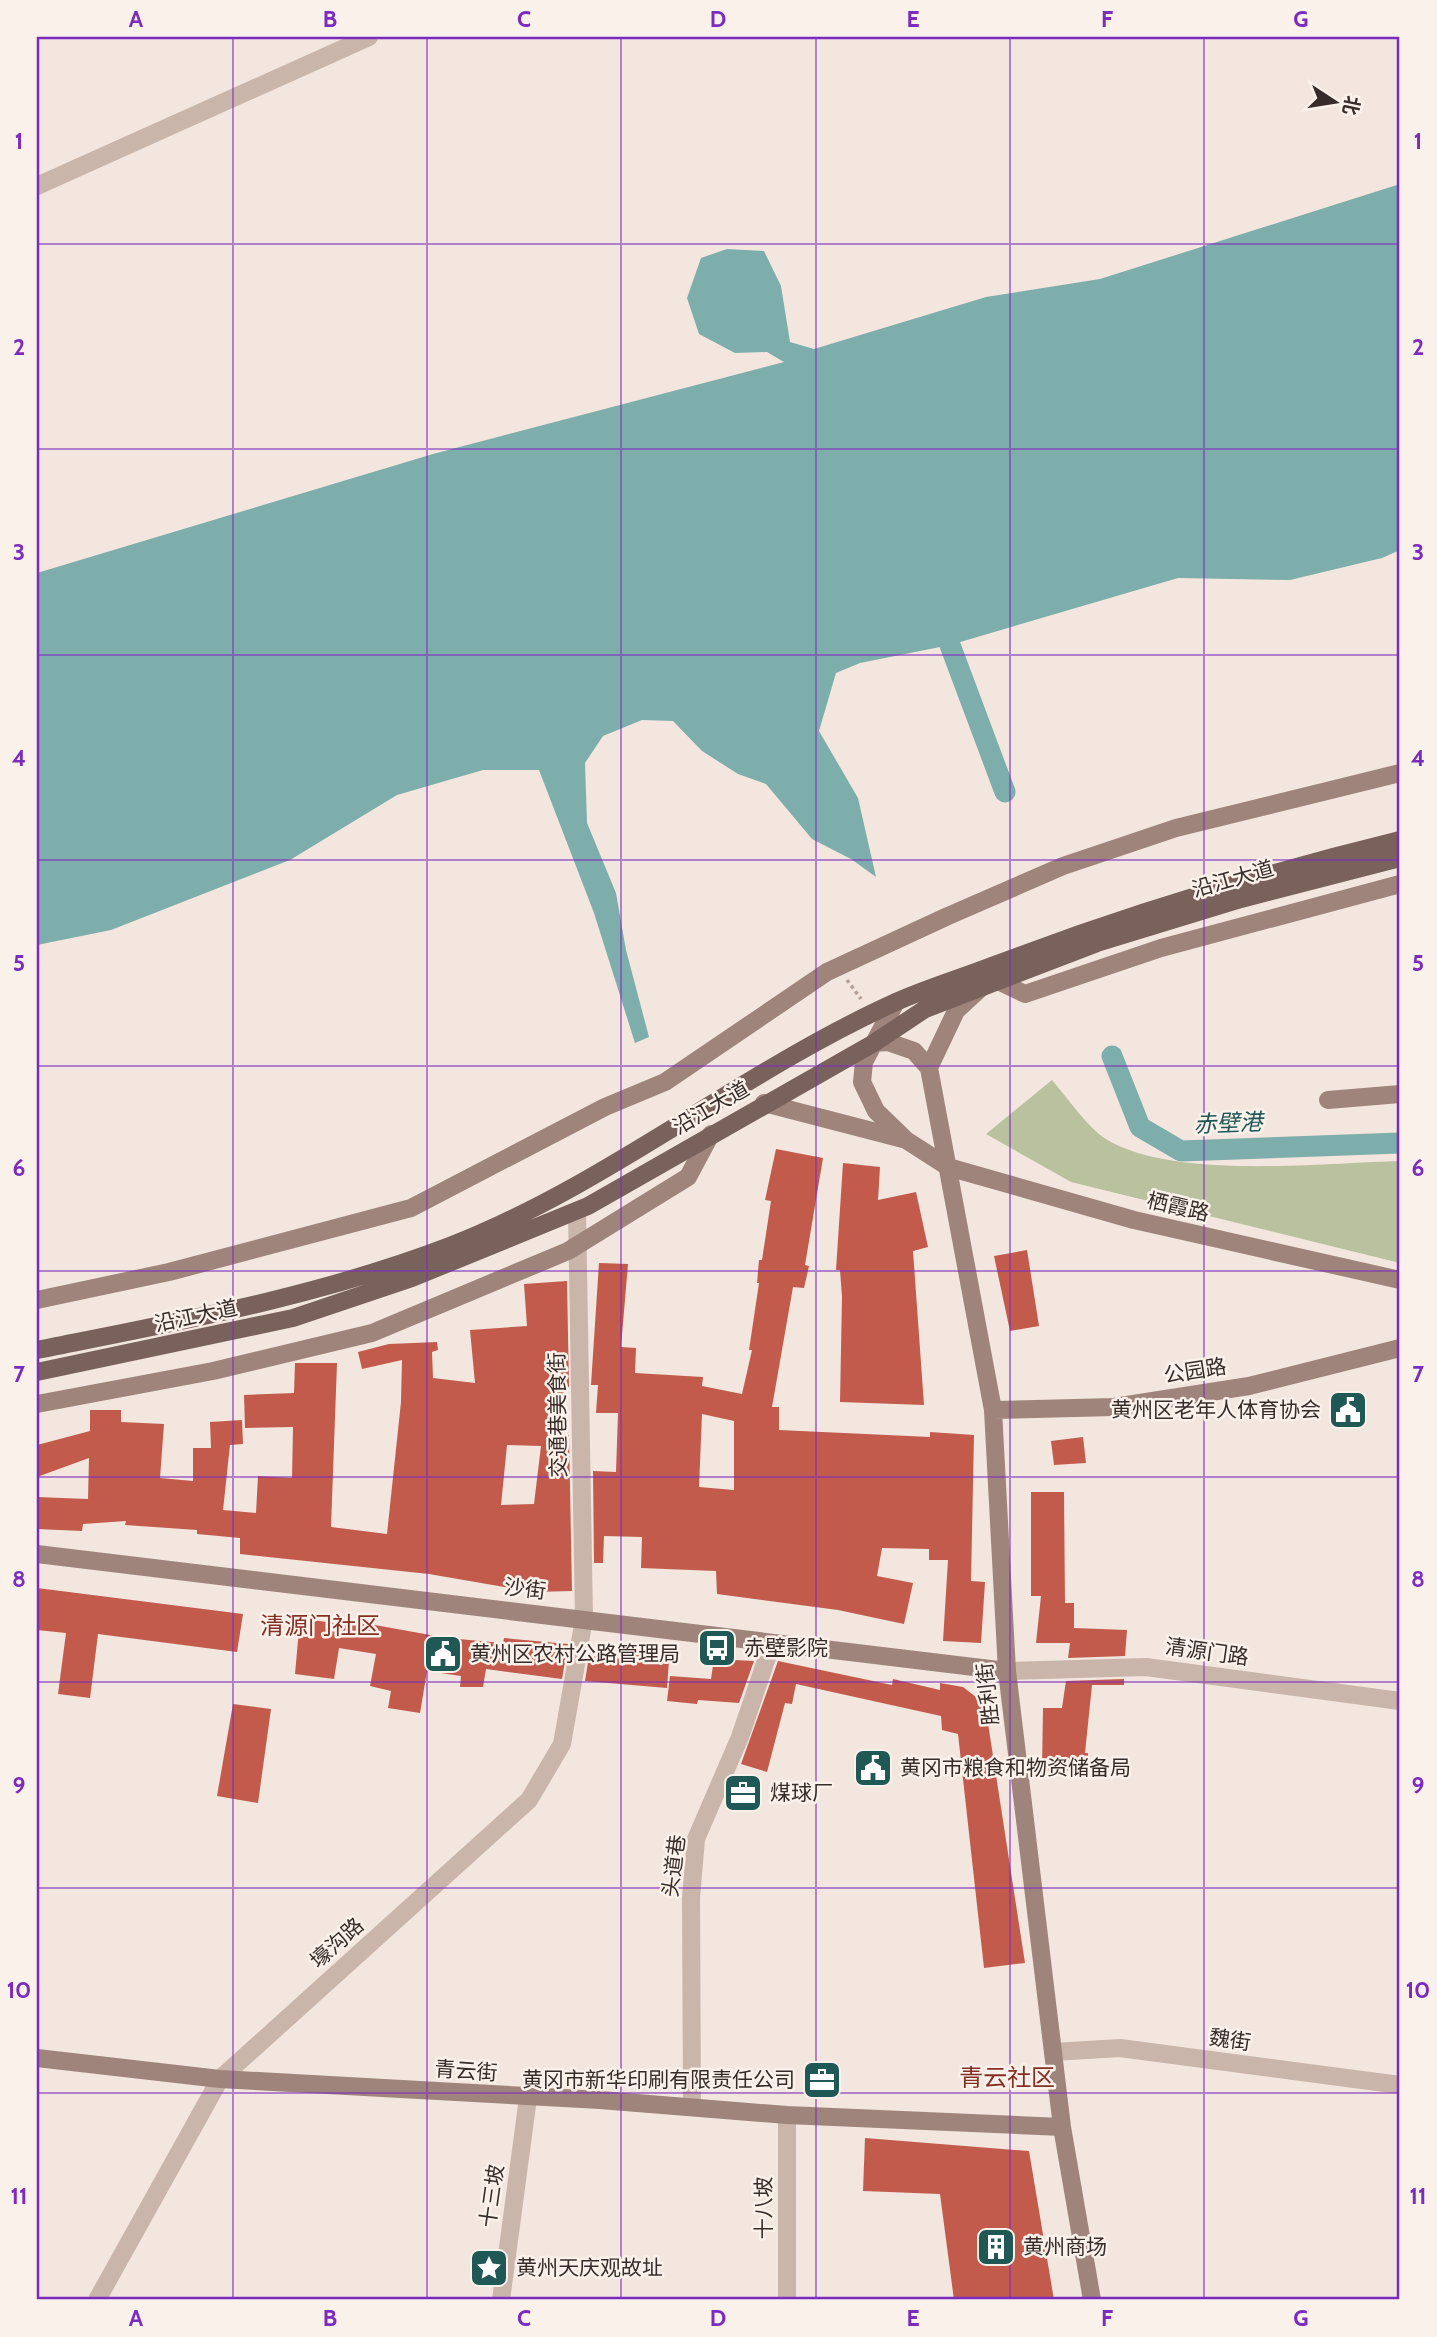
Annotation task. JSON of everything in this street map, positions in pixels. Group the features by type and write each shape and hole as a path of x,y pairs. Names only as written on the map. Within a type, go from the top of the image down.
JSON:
{"main road":[{"name":"沿江大道","path":"37,1350 322,1289 450,1246 565,1194 820,1042 896,1002 1156,907 1287,868 1400,840"},
{"name":"沿江大道","path":"37,1372 293,1318 412,1278 577,1211 874,1043 925,1009 1097,943 1241,899 1400,858"}],"street":[{"path":"37,186 369,37"},
{"path":"37,1300 169,1272 411,1208 530,1149 605,1107 665,1082 838,967 1075,862 1176,828 1400,773"},
{"path":"874,1043 888,1042 914,1051 929,1068 956,1011 990,984 1025,994 1161,948 1400,884"},
{"path":"896,1002 864,1062 862,1082 876,1111 906,1140"},
{"name":"胜利街","path":"929,1068 993,1410 1007,1671 1062,2127 1092,2300"},
{"path":"1328,1100 1400,1094"},
{"path":"764,1103 906,1140"},
{"path":"37,1404 213,1371 372,1333 577,1245 688,1177 711,1134"},
{"name":"栖霞路","path":"906,1140 948,1167 1133,1220 1400,1280"},
{"name":"交通巷美食街","path":"577,1211 584,1619"},
{"name":"公园路","path":"993,1410 1114,1407 1249,1386 1400,1348"},
{"name":"沙街","path":"37,1554 1007,1671"},
{"name":"壕沟路","path":"97,2300 220,2080 529,1800 562,1744 584,1619"},
{"name":"头道巷","path":"692,2107 691,1898 696,1839 740,1737 772,1643"},
{"name":"清源门路","path":"1007,1671 1146,1667 1400,1701"},
{"name":"魏街","path":"1053,2052 1119,2048 1400,2085"},
{"name":"青云街","path":"37,2058 220,2080 692,2107 787,2115 1062,2127"},
{"name":"十三坡","path":"501,2300 528,2098"},
{"name":"十八坡","path":"787,2115 787,2300"}],"path":[{"path":"838,967 872,1015"}],"green space":[{"path":"1052,1080 1099,1134 1134,1152 1207,1165 1290,1166 1400,1161 1400,1263 1071,1182 986,1134"}],"water":[{"path":"1400,184 1400,550 1382,558 1290,580 1178,578 950,645 860,663 836,673 819,731 858,798 876,877 851,859 812,839 766,784 738,774 702,751 673,721 642,720 603,736 585,763 587,823 616,893 626,950 649,1037 635,1043 594,913 539,770 483,770 397,795 290,860 111,930 37,945 37,573 433,454 784,362 767,352 735,353 699,334 687,298 701,258 727,249 764,251 781,286 790,342 814,349 986,297 1100,279"}],"building":[{"path":"776,1149 823,1158 805,1265 809,1266 804,1288 793,1287 772,1407 779,1407 779,1430 930,1437 930,1432 974,1435 971,1581 985,1582 981,1643 943,1641 948,1560 929,1560 929,1549 882,1548 877,1576 913,1583 904,1624 838,1610 717,1594 716,1571 641,1568 642,1537 604,1536 603,1563 594,1563 593,1471 616,1472 618,1413 596,1413 598,1385 591,1385 599,1263 628,1264 621,1347 636,1348 635,1373 703,1377 702,1386 742,1394 752,1350 749,1350 759,1283 759,1260 762,1260 771,1201 765,1200","holes":["702,1414 734,1421 734,1490 699,1487"]},
{"path":"843,1163 880,1167 878,1200 916,1192 928,1247 913,1251 924,1405 840,1402 842,1297 840,1270 836,1270"},
{"path":"1027,1250 1039,1326 1010,1331 994,1256"},
{"path":"567,1281 569,1387 565,1387 562,1435 569,1435 572,1591 533,1592 429,1574 240,1554 240,1538 197,1534 197,1530 125,1525 126,1521 83,1524 82,1531 37,1529 37,1497 88,1499 89,1458 37,1477 37,1445 90,1431 90,1410 121,1410 121,1422 164,1424 160,1478 193,1481 193,1448 211,1448 210,1422 242,1420 243,1444 230,1445 223,1510 256,1513 258,1476 292,1478 293,1427 245,1428 244,1395 294,1393 295,1363 337,1363 331,1527 387,1534 401,1402 402,1360 362,1369 358,1352 389,1344 437,1342 438,1350 432,1352 433,1378 475,1383 470,1330 527,1326 524,1284","holes":["507,1445 541,1446 534,1504 501,1505"]},
{"path":"1083,1437 1086,1463 1054,1465 1051,1441"},
{"path":"1031,1492 1064,1492 1065,1603 1074,1603 1074,1628 1127,1630 1125,1656 1068,1658 1070,1643 1036,1643 1041,1596 1031,1596"},
{"path":"37,1588 243,1614 237,1652 98,1634 90,1698 58,1694 66,1633 37,1630"},
{"path":"300,1618 346,1625 347,1620 447,1638 503,1643 504,1638 568,1644 562,1679 486,1669 483,1687 460,1687 461,1676 427,1671 420,1713 388,1708 391,1691 370,1686 376,1654 339,1648 334,1679 295,1674"},
{"path":"715,1652 736,1654 735,1660 754,1661 739,1703 698,1700 697,1704 667,1701 670,1676 711,1679"},
{"path":"636,1655 669,1660 667,1688 585,1681 589,1656 635,1660"},
{"path":"778,1661 892,1685 893,1679 940,1690 940,1683 963,1687 985,1704 1025,1963 984,1968 958,1734 942,1730 941,1716 796,1684 792,1704 785,1703 767,1772 741,1764"},
{"path":"1124,1679 1124,1685 1092,1685 1085,1753 1088,1753 1088,1770 1042,1771 1043,1708 1062,1708 1066,1681"},
{"path":"233,1704 271,1709 258,1803 217,1796"},
{"name":"黄州商场","path":"865,2138 1029,2151 1054,2300 954,2300 940,2194 863,2191"}],"waterway":[{"path":"950,645 1005,792"},
{"name":"赤壁港","path":"1112,1056 1140,1127 1181,1151 1400,1143"}],"place":[{"name":"黄州区老年人体育协会","path":"1348,1410"},
{"name":"赤壁影院","path":"717,1648"},
{"name":"黄州区农村公路管理局","path":"443,1654"},
{"name":"黄冈市粮食和物资储备局","path":"873,1768"},
{"name":"煤球厂","path":"743,1793"},
{"name":"黄冈市新华印刷有限责任公司","path":"822,2080"},
{"name":"黄州商场","path":"996,2247"},
{"name":"黄州天庆观故址","path":"489,2268"}],"district":[{"name":"清源门社区","path":"320,1626"},
{"name":"青云社区","path":"1007,2078"}]}
